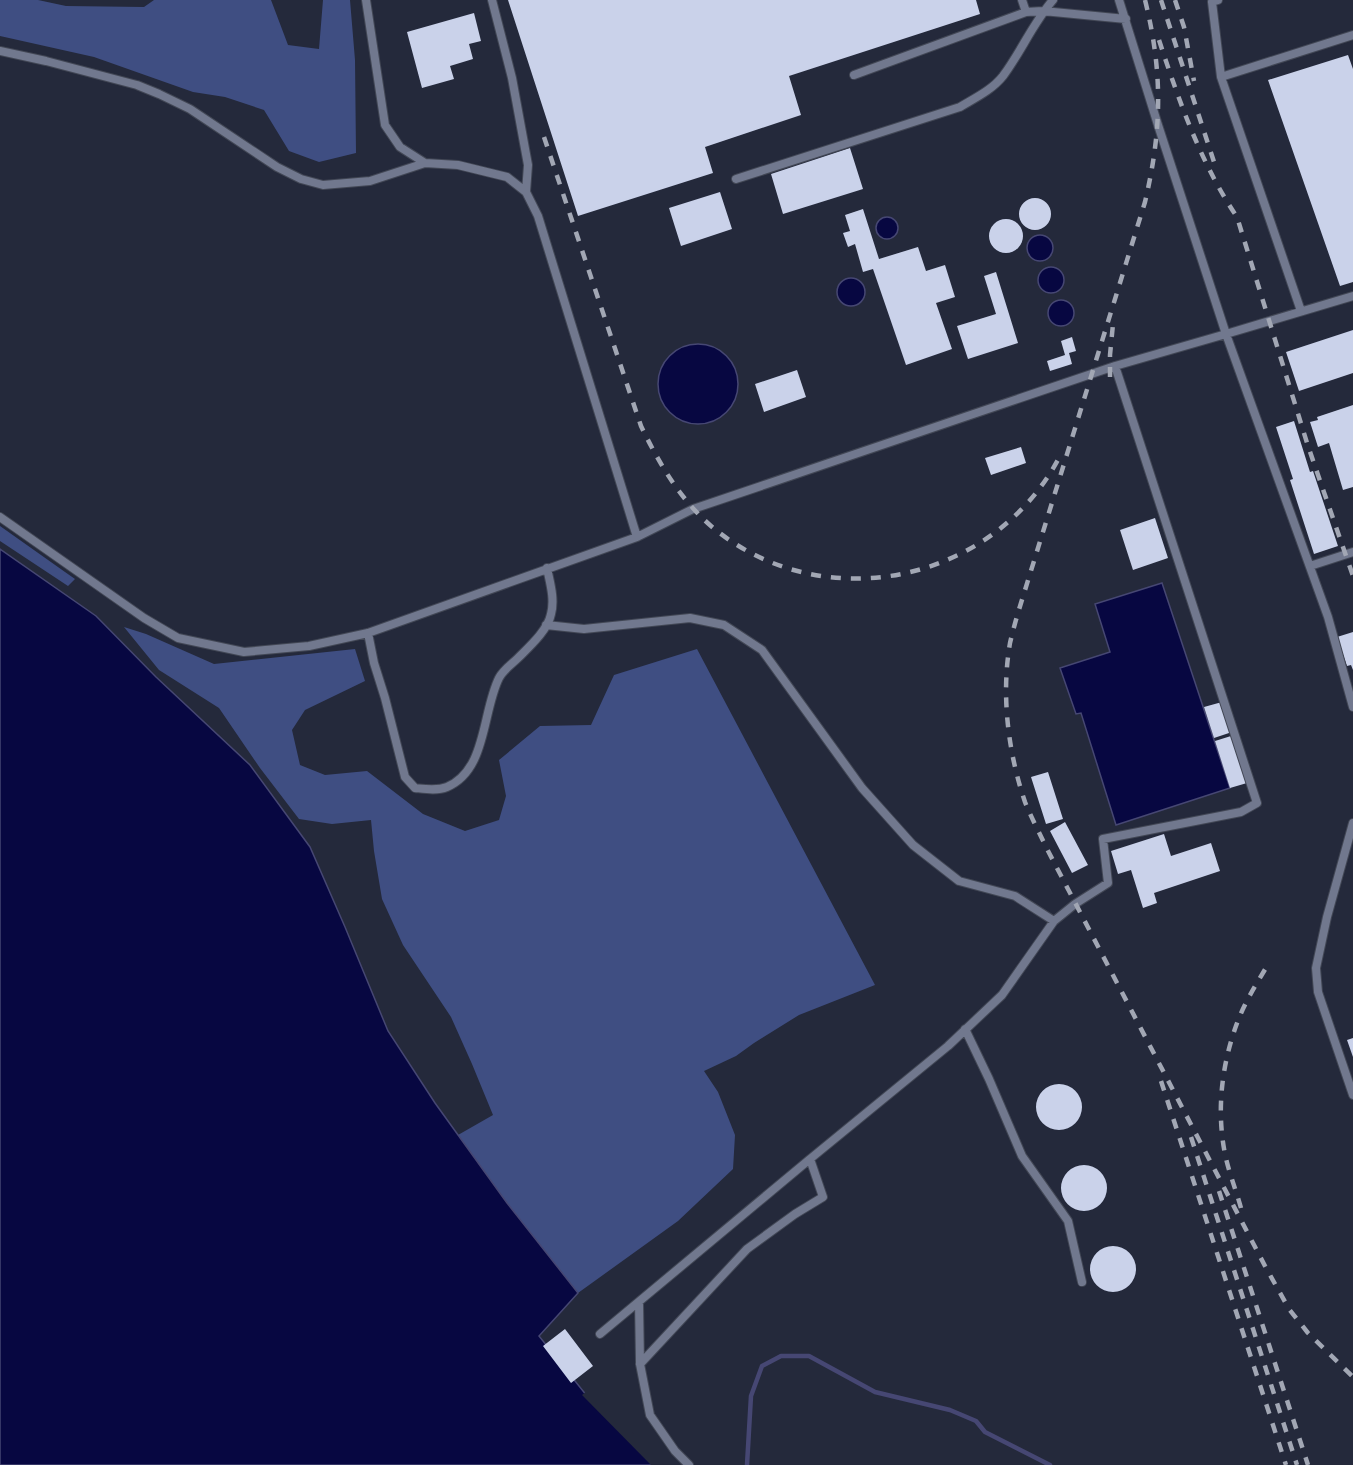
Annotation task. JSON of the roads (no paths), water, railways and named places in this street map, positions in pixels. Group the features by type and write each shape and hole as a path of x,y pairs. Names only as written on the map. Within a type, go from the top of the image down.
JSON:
{"lane":[{"path":"366,0 385,124 400,147 425,164"},
{"path":"492,0 512,78 528,165 526,192"},
{"path":"1022,0 1026,12"},
{"path":"736,179 960,107 988,90 1002,77 1043,11 1053,0"},
{"path":"1119,0 1226,334 1328,617 1353,707"},
{"path":"1218,0 1212,2 1221,77 1300,311"},
{"path":"854,75 1026,12 1043,11 1126,19"},
{"path":"1221,77 1353,35"},
{"path":"0,51 137,85 159,93 190,110 276,167 301,179 323,184 370,181 425,164 458,165 507,177 526,192 538,216 637,537"},
{"path":"0,517 144,618 178,638 244,652 309,646 368,633 637,537 693,509 1115,366 1353,296"},
{"path":"600,1334 948,1046 1002,995 1054,921 1075,904 1108,884 1103,839 1241,812 1257,803 1115,366"},
{"path":"1310,566 1353,552"},
{"path":"368,633 405,777 415,788 432,790 446,788 465,775 475,759 491,698 500,675 539,636 551,616 552,596 547,568"},
{"path":"546,625 584,628 690,618 724,625 762,650 862,788 913,845 959,880 1016,896 1054,921"},
{"path":"1353,823 1327,917 1316,968 1318,992 1353,1095"},
{"path":"966,1029 1022,1156 1068,1221 1082,1282"},
{"path":"640,1364 747,1249 823,1197 810,1159"},
{"path":"639,1302 640,1364 650,1415 675,1451 689,1465"}],"waterway":[{"path":"747,1465 751,1396 762,1366 781,1356 809,1356 875,1392 950,1410 976,1421 985,1432 1050,1465"}],"railway":[{"path":"1145,0 1155,52 1158,101 1151,176 1011,638 1006,683 1010,743 1025,802 1046,847 1265,1266 1289,1309 1308,1333 1353,1377"},
{"path":"1161,0 1214,162"},
{"path":"1175,0 1184,27 1194,81"},
{"path":"1159,40 1183,109 1202,154 1212,176 1237,217 1308,446 1353,576"},
{"path":"544,137 641,426 648,440 663,467 689,504 711,526 755,555 803,573 853,579 903,574 951,558 994,533 1032,498 1061,454"},
{"path":"1110,377 1113,324"},
{"path":"1241,1208 1222,1137 1222,1085 1228,1051 1239,1018 1270,961"},
{"path":"1161,1081 1286,1465"},
{"path":"1191,1137 1297,1465"},
{"path":"1219,1191 1308,1465"}]}
